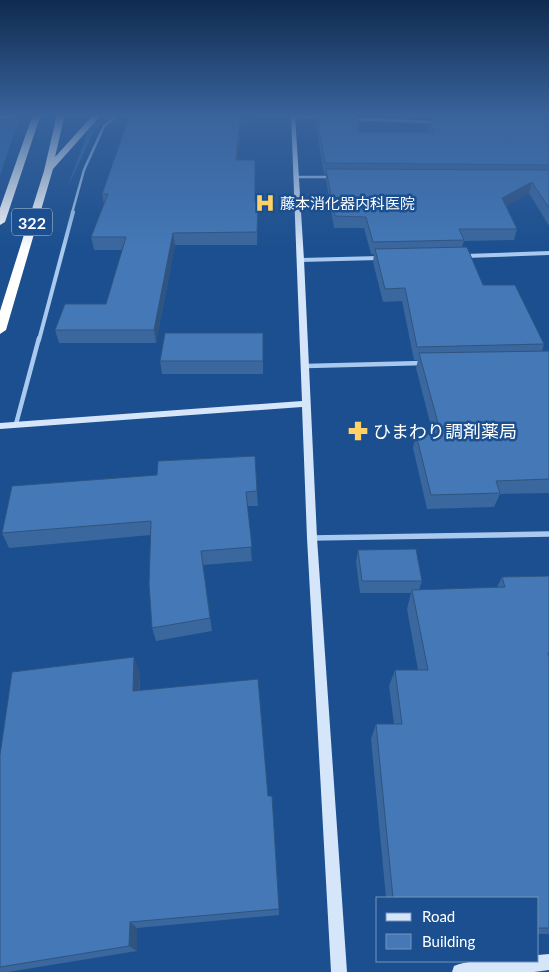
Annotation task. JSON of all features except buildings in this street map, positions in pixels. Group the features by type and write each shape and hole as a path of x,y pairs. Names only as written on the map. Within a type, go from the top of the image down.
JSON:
{"highway":[{"name":"322","path":"0,222 21,159"},
{"name":"322","path":"0,330 51,159"},
{"path":"48,171 58,159"}],"street":[{"path":"16,424 84,170 89,159"},
{"path":"295,159 302,260 312,538 339,972"},
{"path":"296,177 334,177"},
{"path":"460,256 549,253"},
{"path":"302,260 381,258"},
{"path":"306,366 432,363"},
{"path":"0,426 307,404"},
{"path":"312,538 549,534"},
{"path":"460,972 549,962"}],"shaded area":[{"path":"0,159 5,159 0,175"},
{"path":"78,159 81,159 67,188"}],"place":[{"name":"藤本消化器内科医院","path":"265,203"},
{"name":"ひまわり調剤薬局","path":"358,431"}]}
